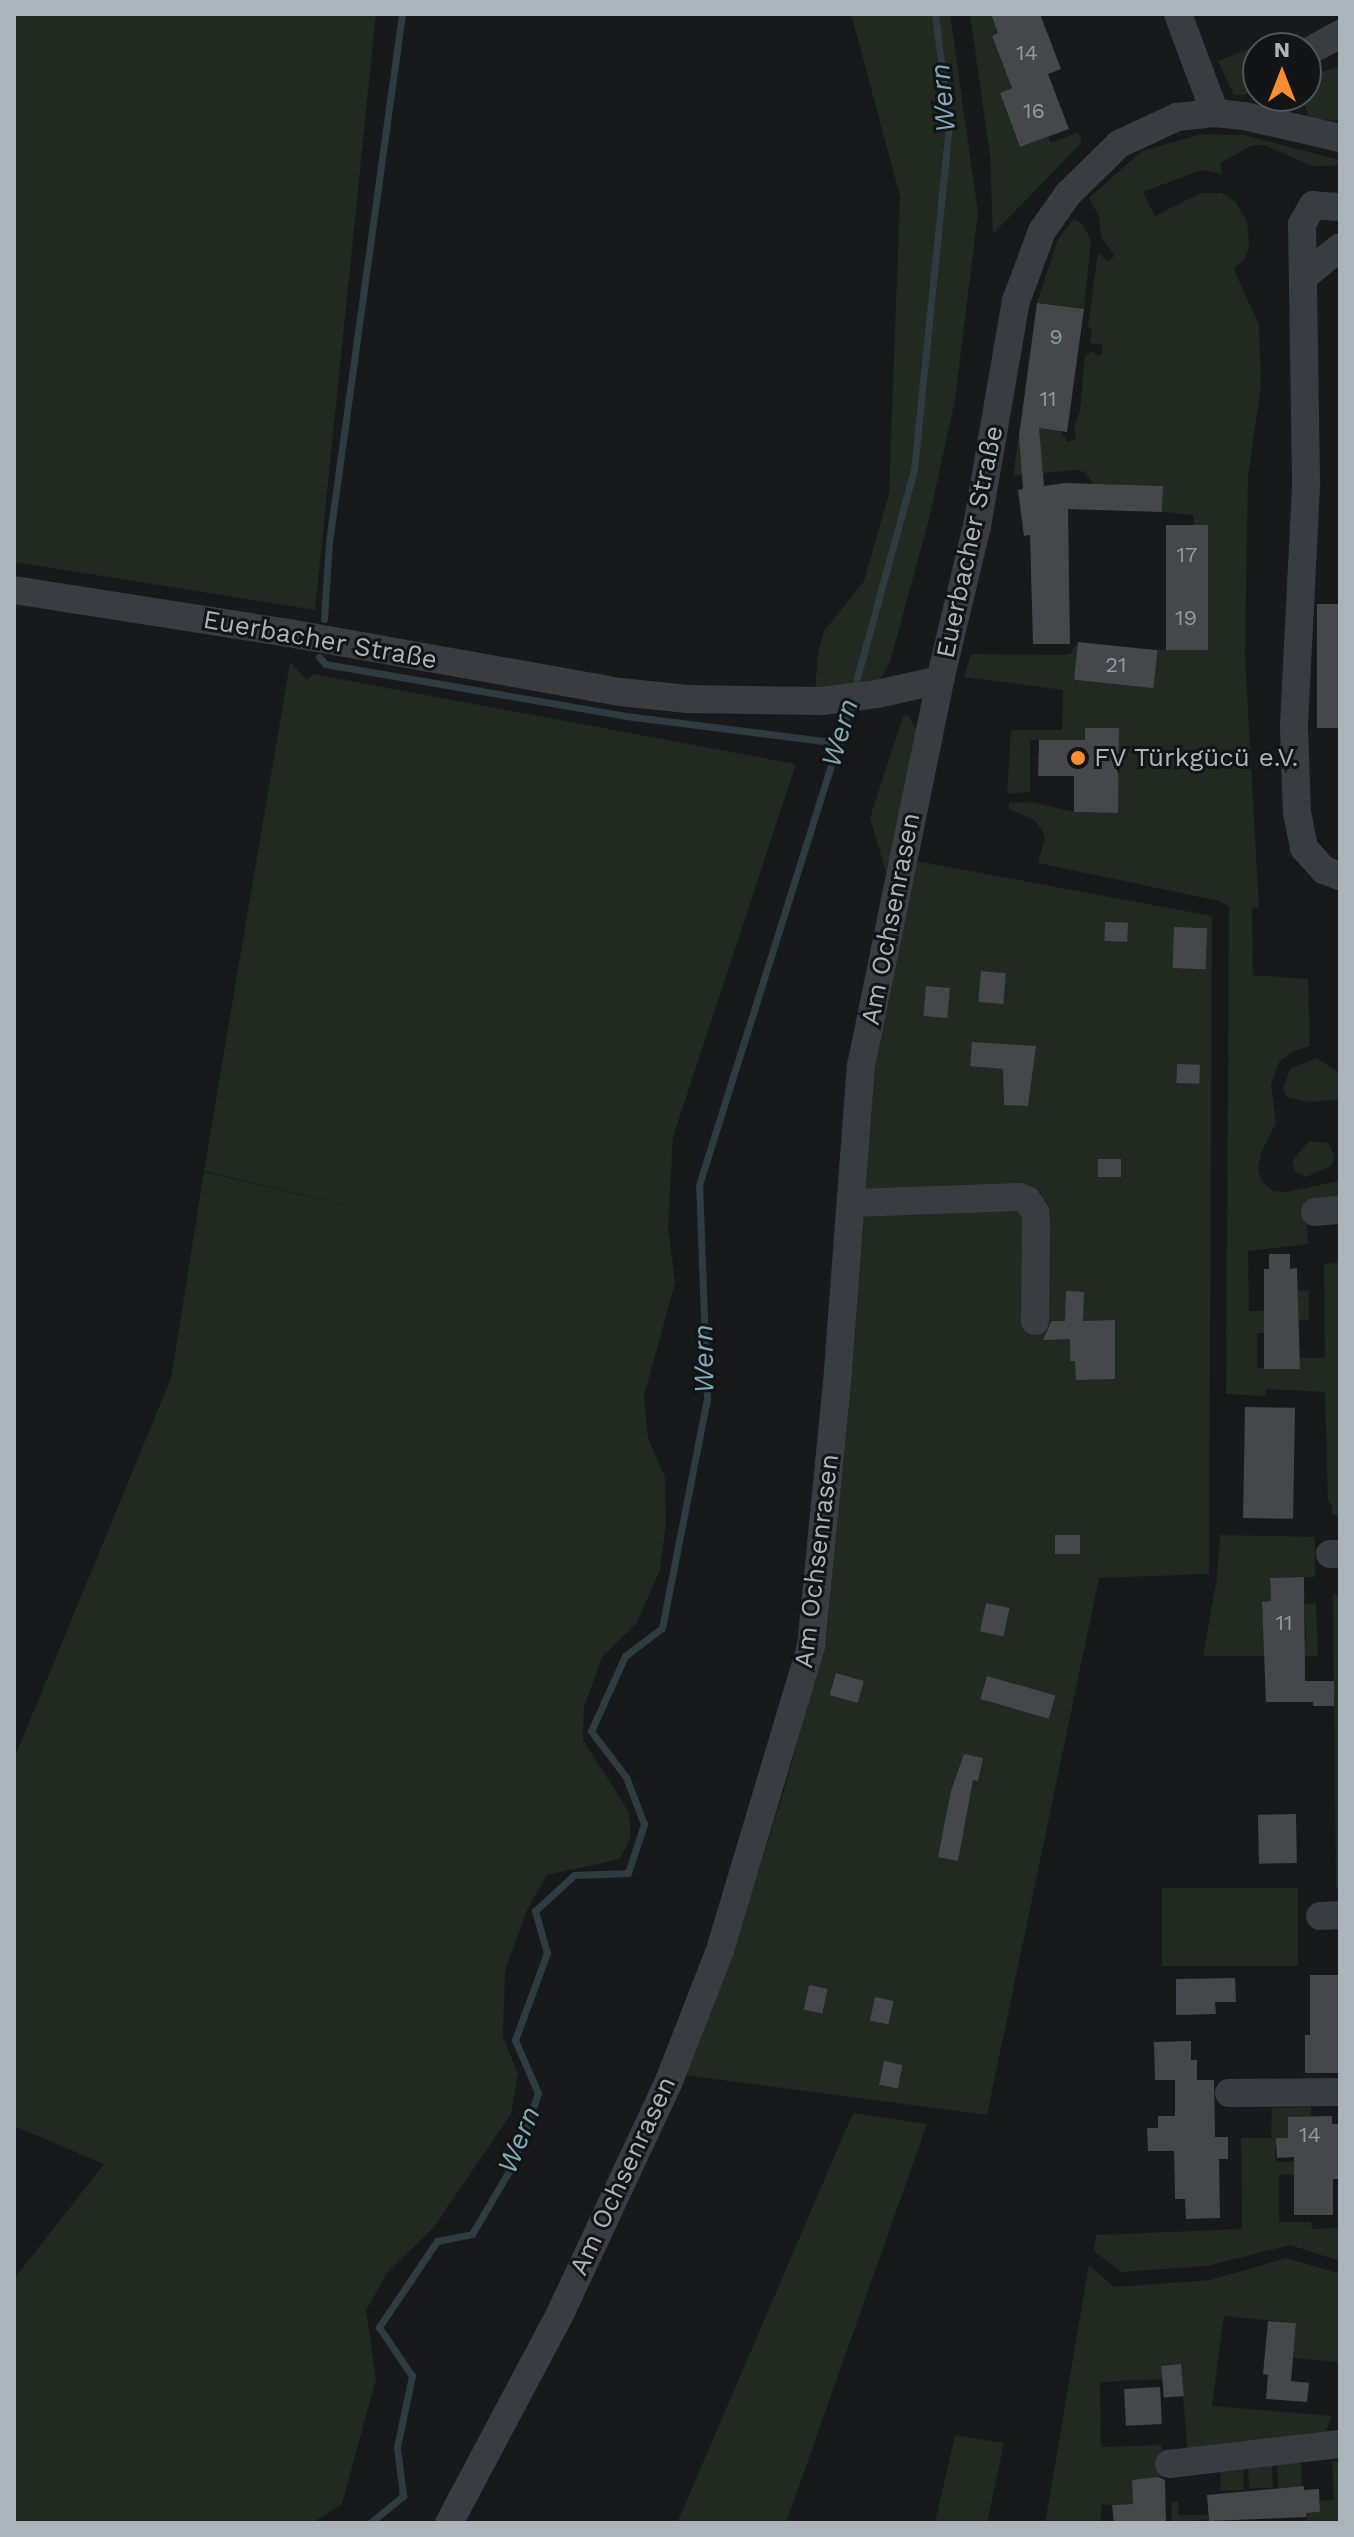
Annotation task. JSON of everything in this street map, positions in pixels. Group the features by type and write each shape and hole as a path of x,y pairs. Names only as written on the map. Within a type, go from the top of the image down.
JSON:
{"street":[{"path":"1178,14 1215,113"},
{"path":"1322,44 1340,34"},
{"name":"Euerbacher Straße","path":"14,590 258,628 620,692 688,699 822,701 877,694 940,680 977,526 1016,301 1042,231 1078,184 1119,144 1177,117 1242,111"},
{"name":"Euerbacher Straße","path":"1283,112 1340,138"},
{"path":"1340,207 1323,203 1313,205 1305,213 1302,241 1305,276 1306,487 1294,728 1297,812 1304,848 1312,861 1340,876"},
{"path":"1305,276 1340,247"},
{"name":"Am Ochsenrasen","path":"449,2523 560,2314 669,2081 720,1950 757,1836 811,1647 853,1203 861,1066 940,680"},
{"path":"853,1203 1027,1200 1035,1212 1036,1223 1035,1321"},
{"path":"1229,2093 1340,2092"},
{"path":"1169,2464 1340,2444"}],"shaded area":[{"path":"14,14 376,14 315,610 14,562"},
{"path":"851,14 950,14 978,213 955,400 929,519 890,662 877,684 815,691 818,652 824,631 864,581 889,494 900,196"},
{"path":"970,14 991,14 998,33 992,37 1012,88 1000,93 1020,147 1048,137 1051,143 1078,132 1082,142 993,234 990,156"},
{"path":"1242,51 1242,95 1234,95 1218,61"},
{"path":"1340,66 1340,121 1310,118 1307,112 1322,112 1322,72"},
{"path":"1202,134 1244,135 1340,160 1340,165 1312,166 1264,145 1253,145 1220,163 1222,174 1201,170 1143,192 1155,216 1201,193 1222,193 1236,202 1247,221 1249,247 1244,260 1233,268 1259,325 1261,387 1248,475 1245,656 1259,907 1252,908 1253,975 1308,979 1310,1046 1294,1051 1279,1062 1271,1084 1276,1123 1261,1153 1258,1170 1262,1181 1273,1191 1286,1192 1340,1181 1340,1198 1306,1200 1308,1244 1248,1251 1249,1311 1297,1310 1298,1291 1309,1291 1309,1320 1264,1322 1264,1333 1257,1333 1257,1368 1299,1369 1300,1358 1325,1358 1324,1264 1340,1262 1340,1515 1332,1515 1332,1506 1328,1501 1325,1392 1266,1389 1265,1396 1226,1394 1229,907 1219,901 1038,863 1045,837 1042,830 1034,820 1009,809 1009,803 1032,802 1074,812 1118,813 1119,729 1085,740 1030,740 1030,792 1007,794 1011,730 1062,730 1063,690 964,677 971,654 1063,655 1070,654 1078,642 1075,680 1153,688 1158,650 1207,650 1193,515 1162,512 1163,486 1094,484 1084,472 1075,470 1043,473 1041,456 1022,475 1013,476 1020,426 1060,431 1068,442 1076,439 1074,427 1080,411 1085,356 1094,351 1097,356 1102,354 1102,345 1090,343 1092,329 1088,327 1098,252 1107,261 1115,256 1101,237 1099,216 1089,198 1142,151"},
{"path":"1074,219 1083,225 1091,241 1084,309 1037,303 1058,239"},
{"path":"290,662 307,680 313,674 796,764 673,1137 668,1228 675,1283 644,1396 648,1438 665,1477 666,1523 660,1570 636,1624 602,1657 584,1707 583,1740 629,1812 631,1836 620,1859 547,1875 527,1910 505,1971 503,2037 518,2074 511,2114 434,2227 388,2272 366,2310 376,2379 342,2504 312,2523 14,2523 14,2279 104,2164 14,2126 14,1759 171,1378 204,1172 429,1225 204,1171"},
{"path":"908,715 916,730 888,879 870,818 903,716"},
{"path":"911,860 1212,916 1209,1574 1099,1578 987,2115 684,2075 732,1954 785,1787 827,1634 862,1214 1023,1205 1040,1331 1041,1192 876,1196 864,1189 869,1077"},
{"path":"1316,1058 1340,1073 1340,1096 1336,1100 1306,1102 1286,1097 1283,1089 1290,1069"},
{"path":"1309,1141 1328,1143 1335,1157 1331,1166 1306,1177 1295,1172 1292,1161"},
{"path":"1220,1535 1315,1537 1315,1577 1270,1578 1271,1601 1262,1602 1264,1643 1306,1641 1305,1604 1316,1603 1318,1656 1203,1656 1217,1578"},
{"path":"1340,1594 1340,1887 1336,1887 1333,1595"},
{"path":"1162,1888 1298,1888 1298,1966 1162,1966"},
{"path":"1311,2107 1311,2117 1288,2145 1275,2146 1276,2162 1339,2160 1314,2174 1279,2175 1279,2222 1311,2222 1312,2229 1340,2228 1340,2261 1290,2245 1207,2266 1121,2272 1094,2251 1096,2235 1242,2229 1241,2138 1271,2138 1272,2108"},
{"path":"853,2113 927,2124 786,2523 677,2523"},
{"path":"1287,2258 1340,2274 1338,2362 1293,2358 1296,2323 1224,2316 1212,2406 1332,2416 1326,2430 1321,2435 1187,2449 1181,2364 1161,2365 1162,2379 1100,2382 1101,2447 1161,2445 1168,2476 1133,2480 1133,2504 1101,2505 1101,2523 1045,2523 1089,2265 1114,2287 1210,2280"},
{"path":"955,2435 1004,2443 987,2523 935,2523"},
{"path":"1332,2461 1340,2462 1340,2523 1307,2523 1306,2513 1320,2512 1320,2501 1334,2500"},
{"path":"1301,2462 1302,2487 1278,2488 1277,2463"},
{"path":"1272,2463 1273,2488 1249,2489 1248,2464"},
{"path":"1243,2465 1244,2490 1221,2491 1220,2466"},
{"path":"1171,2502 1178,2502 1179,2515 1208,2515 1208,2519 1172,2523"}],"building":[{"path":"991,14 1040,14 1061,69 1048,74 1069,129 1020,147 1000,93 1012,88 992,36 998,33"},
{"path":"1037,303 1084,309 1067,432 1039,428 1044,486 1065,483 1163,486 1162,512 1068,509 1070,644 1033,644 1030,535 1024,536 1018,490 1023,489 1019,436"},
{"path":"1166,525 1208,525 1208,650 1166,650"},
{"path":"1317,604 1340,604 1340,728 1317,728"},
{"path":"1078,642 1158,650 1154,688 1074,680"},
{"name":"FV Türkgücü e.V.","path":"1085,728 1119,728 1118,813 1074,812 1074,776 1038,776 1039,740 1085,740"},
{"path":"1105,922 1128,923 1127,942 1104,941"},
{"path":"1174,927 1207,928 1206,969 1173,968"},
{"path":"981,971 1006,973 1003,1004 978,1002"},
{"path":"926,986 950,988 947,1018 923,1016"},
{"path":"972,1042 1036,1046 1028,1106 1004,1105 1003,1069 970,1066"},
{"path":"1177,1064 1200,1065 1199,1084 1176,1083"},
{"path":"1098,1159 1121,1159 1121,1177 1098,1177"},
{"path":"1269,1254 1290,1254 1290,1269 1297,1268 1300,1369 1264,1369 1264,1269 1269,1269"},
{"path":"1066,1291 1084,1292 1083,1321 1115,1320 1115,1379 1076,1380 1075,1361 1070,1361 1070,1339 1043,1340 1052,1321 1065,1321"},
{"path":"1245,1407 1295,1408 1293,1519 1243,1518"},
{"path":"1055,1535 1080,1535 1080,1554 1055,1554"},
{"path":"1304,1577 1305,1681 1334,1681 1334,1706 1313,1706 1313,1702 1266,1702 1262,1602 1271,1601 1270,1578"},
{"path":"986,1603 1009,1608 1003,1636 980,1631"},
{"path":"836,1673 864,1681 858,1703 830,1695"},
{"path":"987,1676 1055,1696 1049,1719 980,1699"},
{"path":"964,1754 983,1758 978,1781 973,1780 958,1861 938,1857 951,1791"},
{"path":"1296,1814 1297,1863 1259,1864 1258,1815"},
{"path":"1310,1975 1340,1975 1340,2073 1305,2073 1305,2035 1310,2035"},
{"path":"1235,1978 1236,2002 1215,2002 1216,2014 1176,2015 1176,1979"},
{"path":"809,1985 828,1989 822,2013 804,2009"},
{"path":"875,1997 894,2001 889,2024 870,2020"},
{"path":"1191,2041 1191,2060 1197,2060 1197,2080 1214,2080 1215,2137 1228,2137 1228,2159 1219,2159 1220,2218 1186,2219 1185,2199 1175,2199 1174,2151 1148,2151 1147,2128 1158,2128 1158,2116 1175,2116 1175,2080 1155,2080 1154,2042"},
{"path":"884,2061 903,2065 898,2088 879,2084"},
{"path":"1332,2116 1332,2124 1340,2124 1339,2179 1333,2179 1333,2215 1294,2215 1294,2157 1277,2158 1276,2138 1288,2138 1288,2117"},
{"path":"1268,2321 1296,2323 1291,2381 1309,2383 1307,2402 1266,2399 1268,2375 1263,2374"},
{"path":"1181,2364 1184,2396 1164,2398 1161,2366"},
{"path":"1160,2387 1162,2424 1126,2426 1124,2389"},
{"path":"1158,2477 1165,2480 1166,2523 1114,2523 1112,2505 1133,2504 1132,2480"},
{"path":"1304,2486 1304,2490 1319,2489 1320,2512 1306,2513 1306,2517 1209,2521 1207,2495"}],"waterway":[{"path":"324,619 329,542 402,14"},
{"name":"Wern","path":"854,689 914,470 949,125 935,14"},
{"path":"319,657 325,664 626,716 839,743"},
{"name":"Wern","path":"370,2523 403,2496 397,2447 412,2376 379,2327 437,2241 472,2234 513,2164 538,2093 515,2040 547,1953 535,1911 574,1875 628,1873 644,1824 626,1777 591,1731 625,1656 662,1628 707,1399 699,1185 850,705"}],"place":[{"name":"FV Türkgücü e.V.","path":"1078,758"}]}
